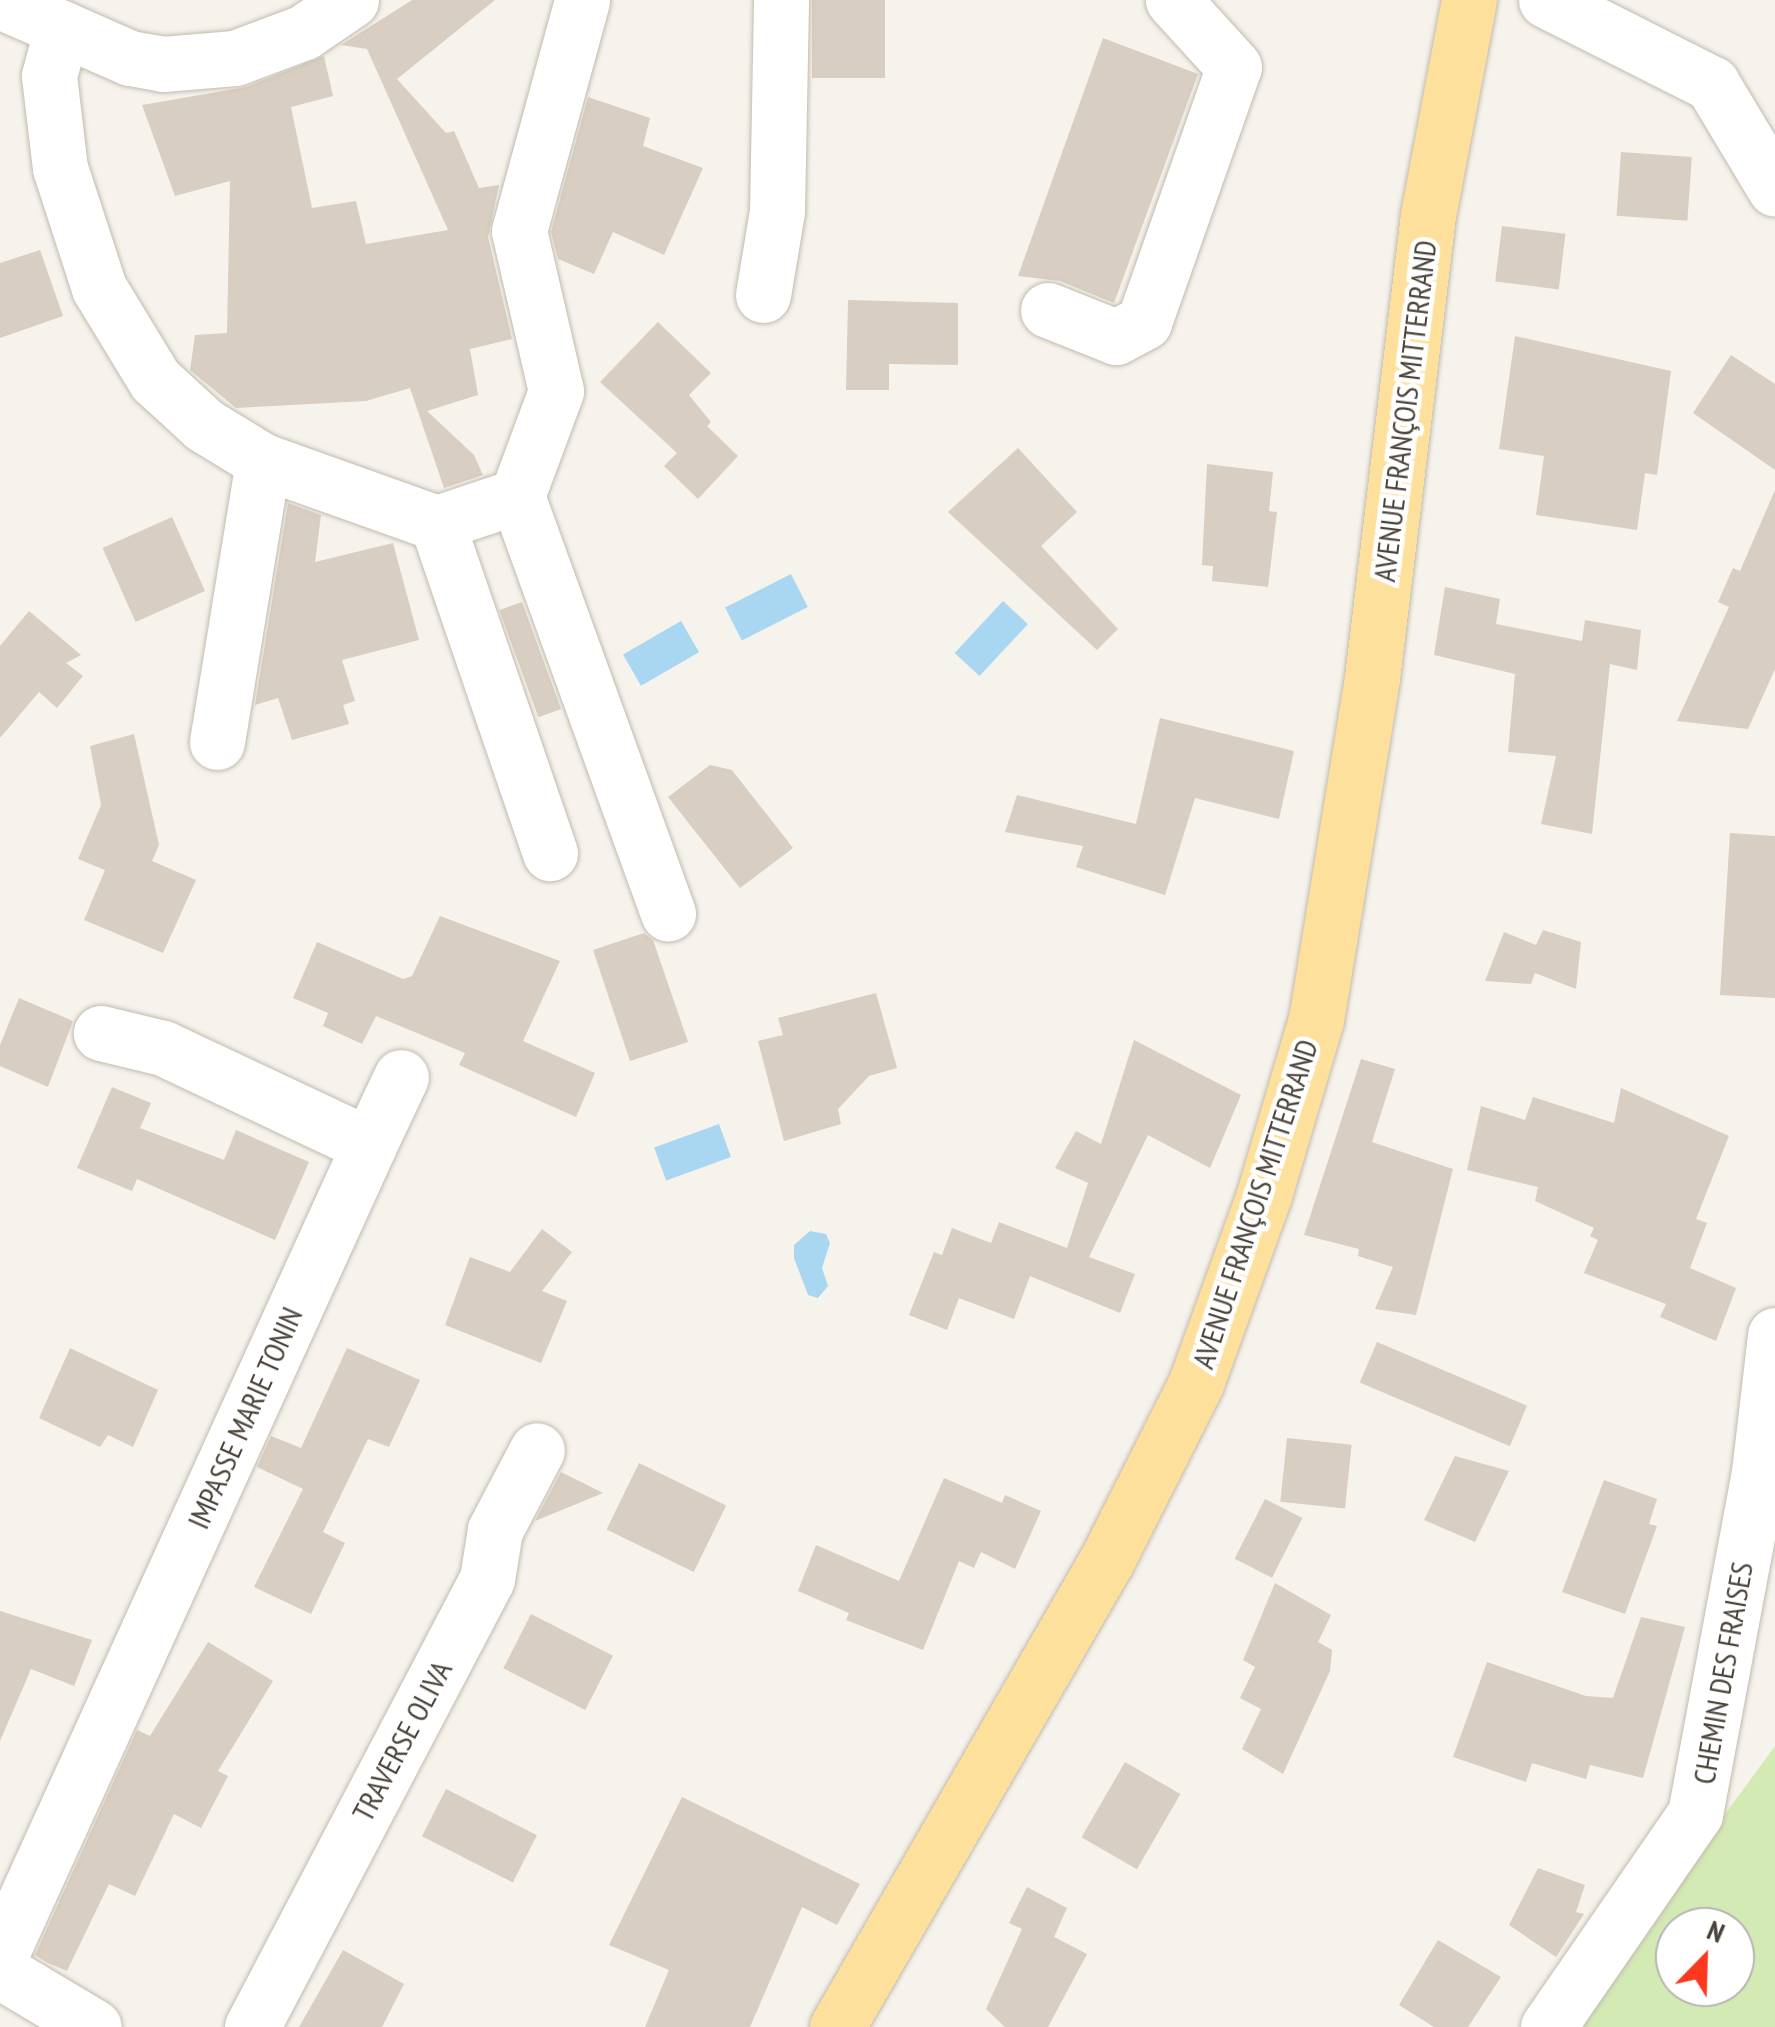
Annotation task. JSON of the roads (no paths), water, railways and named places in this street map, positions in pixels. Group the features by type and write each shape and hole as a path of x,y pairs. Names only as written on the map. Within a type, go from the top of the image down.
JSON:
{"main road":[{"name":"AVENUE FRANÇOIS MITTERRAND","path":"837,2027 1107,1560 1196,1382 1264,1195 1316,1020 1372,678 1428,215 1469,0"}],"street":[{"path":"0,1 130,58 164,64 235,58 304,32 351,0"},
{"path":"582,0 519,231 556,391 516,496 668,914"},
{"path":"763,295 777,211 781,0"},
{"path":"1048,310 1116,337 1144,322 1234,67 1173,0"},
{"path":"1546,0 1712,84 1775,189"},
{"path":"62,28 49,76 60,168 99,288 156,380 204,425 263,461 437,523 516,496"},
{"path":"217,742 263,461"},
{"path":"437,523 550,853"},
{"path":"101,1033 164,1048 369,1145"},
{"name":"IMPASSE MARIE TONIN","path":"0,1956 401,1077"},
{"name":"CHEMIN DES FRAISES","path":"1548,2027 1696,1814 1767,1474 1775,1335"},
{"name":"TRAVERSE OLIVA","path":"252,2027 488,1579 495,1530 537,1450"},
{"path":"0,1971 94,2027"}],"water":[{"path":"791,574 808,607 742,641 725,608"},
{"path":"1003,601 1028,624 979,676 955,653"},
{"path":"681,621 699,652 641,686 623,654"},
{"path":"719,1124 731,1157 666,1180 654,1148"},
{"path":"810,1231 826,1234 830,1243 822,1268 828,1286 818,1298 808,1295 794,1258 794,1245"}]}
